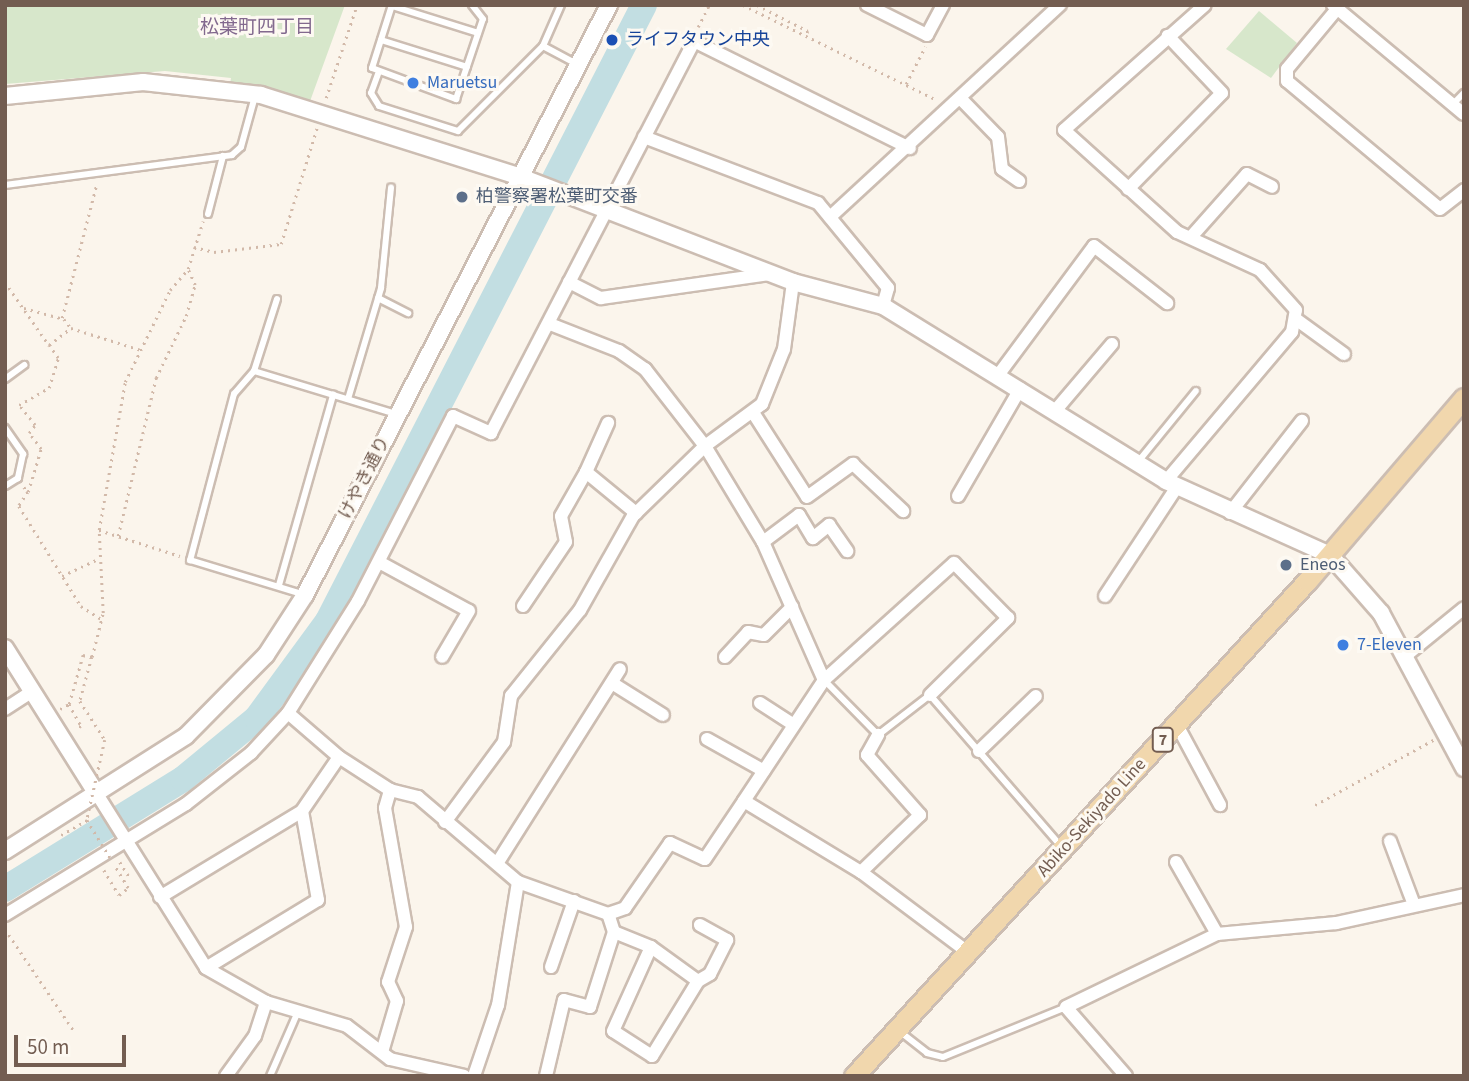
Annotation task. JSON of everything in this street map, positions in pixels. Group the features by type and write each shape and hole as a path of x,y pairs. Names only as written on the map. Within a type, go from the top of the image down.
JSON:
{"main road":[{"name":"Abiko-Sekiyado Line","path":"861,1073 1330,555 1464,398"}],"street":[{"name":"けやき通り","path":"5,851 101,801 211,715 266,655 304,595 609,5"},
{"path":"867,5 927,35 943,5"},
{"path":"830,216 910,148 1060,5"},
{"path":"1205,5 1064,130 1128,189 1191,237 1260,270 1292,298 1297,320 1344,354"},
{"path":"1464,114 1335,7 1287,69 1287,81 1440,209 1464,191"},
{"path":"1128,189 1222,93 1168,36"},
{"path":"5,915 123,835 219,780 288,713 379,562 453,416 491,433 550,324 606,209 694,41 910,148"},
{"path":"5,96 143,82 256,94 521,177 769,274 883,306 999,374 1171,484 1230,513 1330,555 1367,592 1464,768"},
{"path":"956,103 998,137 1002,169 1019,181"},
{"path":"644,137 818,203 888,288 883,306"},
{"path":"1191,237 1247,174 1272,187"},
{"path":"999,374 1094,246 1167,303"},
{"path":"569,282 601,298 769,274"},
{"path":"445,822 504,742 511,696 580,610 636,513 705,446 754,414 776,373 793,282"},
{"path":"1105,596 1171,484 1297,320"},
{"path":"550,324 619,351 645,369 705,446 763,542 824,680"},
{"path":"1055,411 1112,344"},
{"path":"958,496 1020,388"},
{"path":"754,414 807,497 852,464 903,510"},
{"path":"1230,513 1302,421"},
{"path":"523,606 566,542 561,516 586,472 608,423"},
{"path":"586,472 636,513"},
{"path":"763,542 799,515 813,538 829,525 847,551"},
{"path":"379,562 470,611 442,657"},
{"path":"288,713 339,757 390,790 418,797 445,822 498,862 518,882 608,914 625,908 670,843 705,859 824,680 954,563 1008,618 930,695"},
{"path":"724,657 748,632 764,635 792,607"},
{"path":"1404,657 1464,608"},
{"path":"5,648 206,968 266,1002 297,1014 347,1026 382,1052 411,1067 464,1076"},
{"path":"498,862 620,669"},
{"path":"612,683 663,715"},
{"path":"5,709 33,691"},
{"path":"979,751 1036,696"},
{"path":"760,703 794,725"},
{"path":"1177,725 1220,805"},
{"path":"861,872 920,815 867,755 878,735"},
{"path":"708,739 764,771"},
{"path":"160,897 302,811 339,757"},
{"path":"382,1052 397,1001 388,982 406,927 385,808 390,790"},
{"path":"744,801 861,872 969,953"},
{"path":"206,968 318,900 302,811"},
{"path":"1390,841 1414,905"},
{"path":"1176,862 1217,934"},
{"path":"474,1076 498,1005 518,882"},
{"path":"1126,1076 1066,1007 1217,934 1336,923 1464,895"},
{"path":"551,967 574,901"},
{"path":"546,1076 564,1000 590,1007 614,932 608,914"},
{"path":"651,947 613,1031 652,1056 698,981 710,974 727,940 700,925"},
{"path":"614,932 651,947 698,981"},
{"path":"226,1076 255,1036 266,1002"}],"lane":[{"path":"472,5 482,19 478,33 467,67 456,99 378,74 372,68 392,5 478,33"},
{"path":"378,74 371,93 379,106 457,131 543,46 561,5"},
{"path":"381,40 467,67"},
{"path":"543,46 579,65"},
{"path":"1452,105 1464,93"},
{"path":"5,185 223,156 241,147 256,94"},
{"path":"208,215 223,156"},
{"path":"348,399 378,298 391,187"},
{"path":"378,298 408,313"},
{"path":"277,299 254,371 234,394 190,560 279,585 304,595"},
{"path":"5,379 24,365"},
{"path":"254,371 398,414"},
{"path":"1136,464 1196,391"},
{"path":"279,585 332,395"},
{"path":"5,428 23,454 18,478 5,486"},
{"path":"824,680 878,735 930,695 1064,849"},
{"path":"898,1030 927,1053 943,1057 1066,1007"},
{"path":"270,1076 297,1014"}],"path":[{"path":"194,247 214,252 281,244 357,5"},
{"path":"694,41 709,5"},
{"path":"743,5 906,84 956,103"},
{"path":"757,5 808,31 806,36"},
{"path":"906,84 927,35"},
{"path":"62,318 96,180"},
{"path":"118,536 156,378 192,295 188,269 208,215"},
{"path":"130,878 116,855 111,859 87,820 105,740 80,701 101,619 99,530 125,382 170,290 188,269"},
{"path":"5,282 58,358 49,388 19,405 35,425 29,433 41,449 28,492 19,506 81,606 101,619"},
{"path":"23,307 62,318 71,328 141,350"},
{"path":"49,345 71,328"},
{"path":"18,478 28,492"},
{"path":"99,530 190,560"},
{"path":"62,576 100,558"},
{"path":"72,732 81,726 69,704 83,655 92,657"},
{"path":"58,710 69,704"},
{"path":"1315,805 1445,733"},
{"path":"61,835 87,820"},
{"path":"5,929 74,1031"}],"green space":[{"path":"5,5 345,5 309,104 230,84 231,78 165,71 5,84"},
{"path":"1259,11 1297,43 1271,78 1226,49"}],"waterway":[{"path":"5,889 183,779 257,718 328,621 644,5"}],"place":[{"name":"ライフタウン中央","path":"612,40"},
{"name":"Maruetsu","path":"413,83"},
{"name":"柏警察署松葉町交番","path":"462,197"},
{"name":"Eneos","path":"1286,565"},
{"name":"7-Eleven","path":"1343,645"}],"district":[{"name":"松葉町四丁目","path":"257,28"}]}
